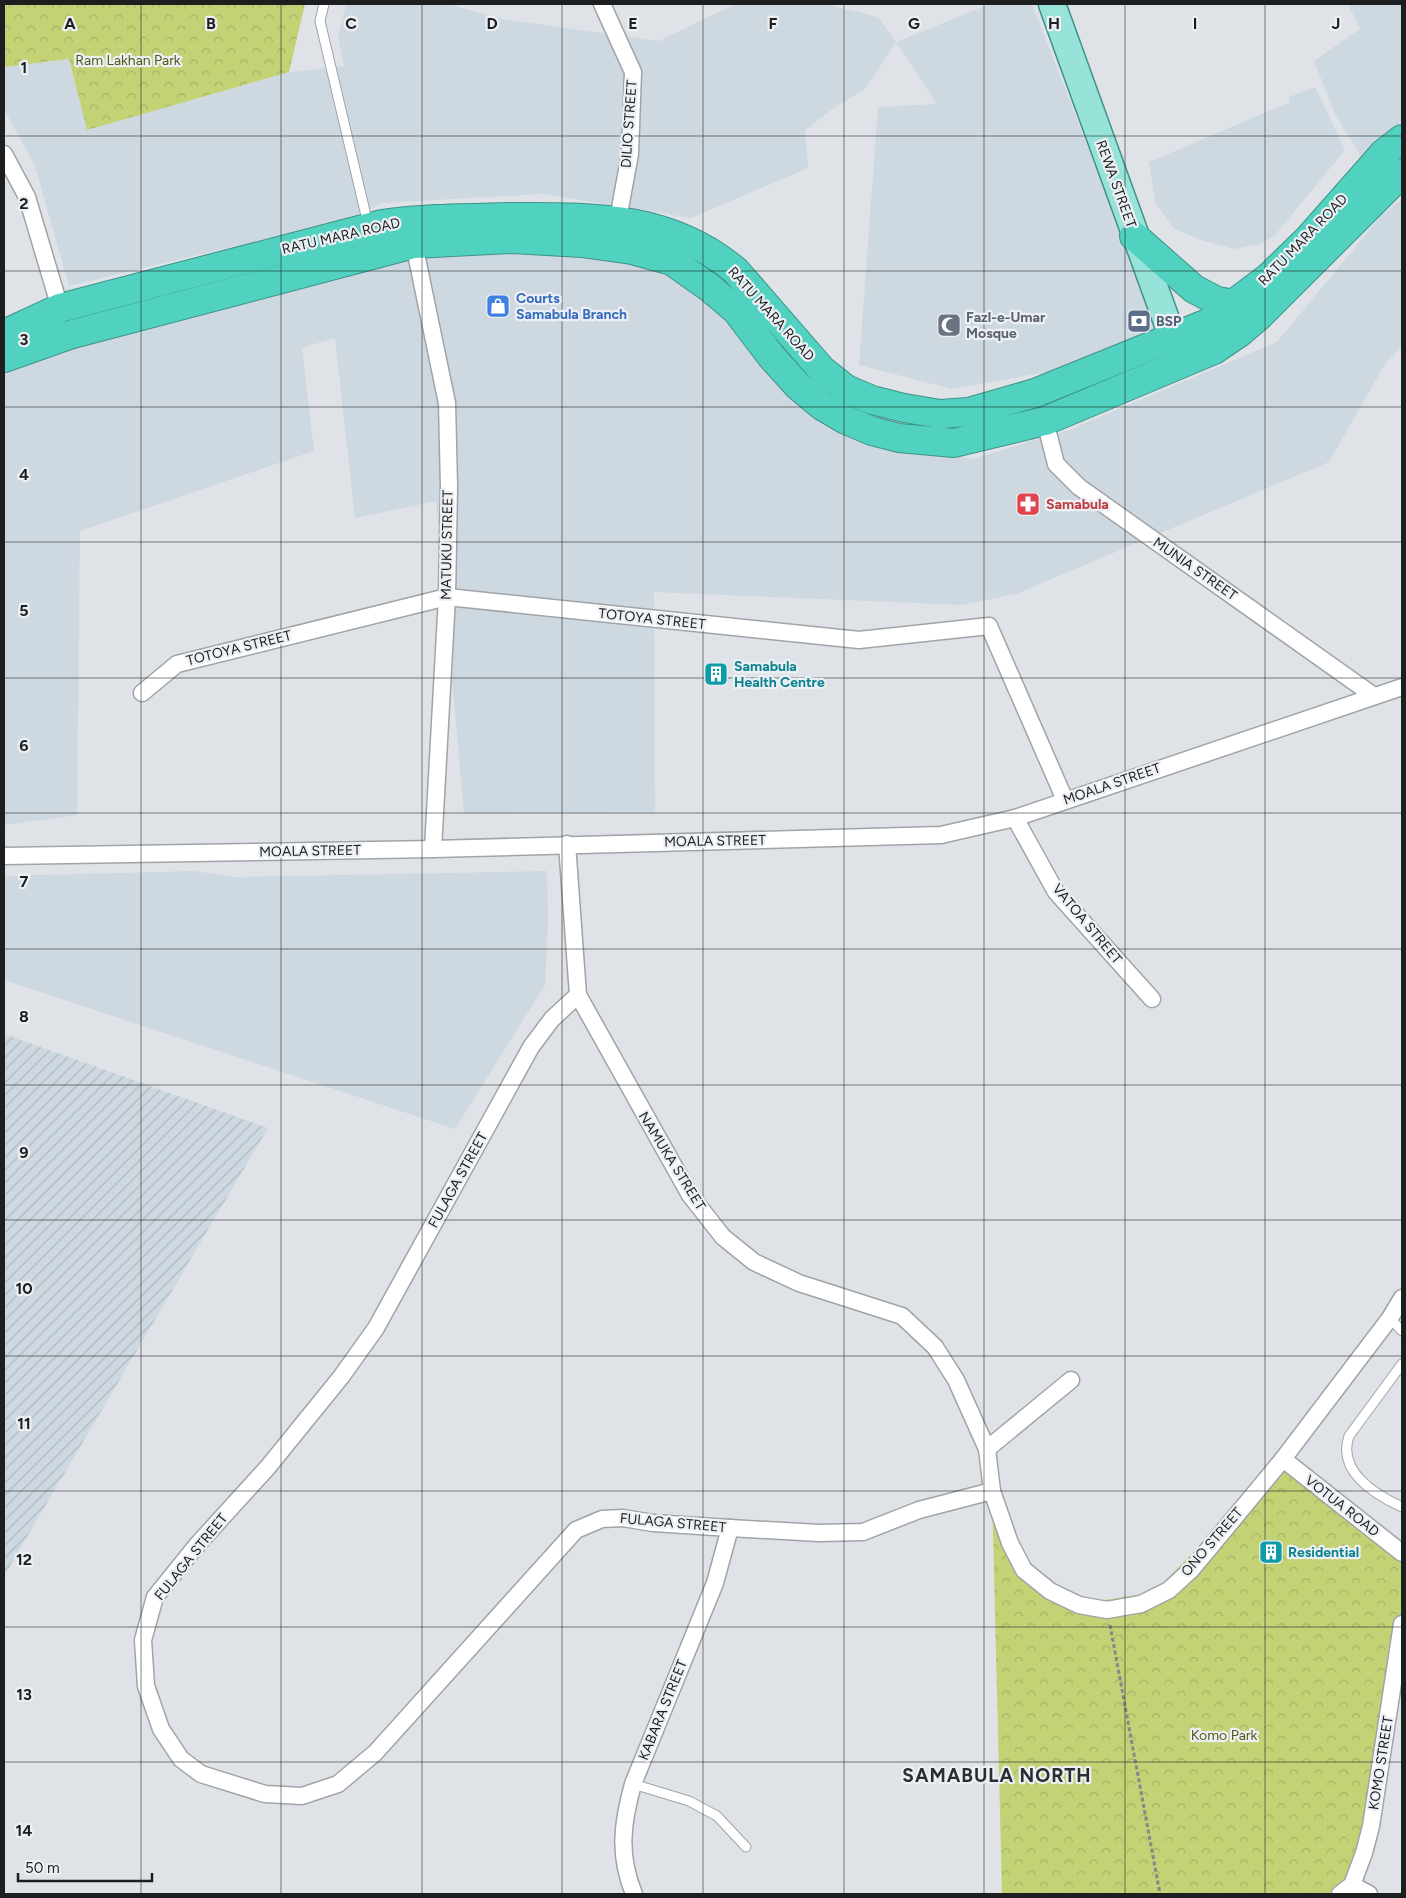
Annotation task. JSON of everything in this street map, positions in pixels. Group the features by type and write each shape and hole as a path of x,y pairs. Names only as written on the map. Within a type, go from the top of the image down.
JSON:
{"highway":[{"name":"RATU MARA ROAD","path":"4,358 69,335 414,244 512,239 582,243 632,250 672,261 710,288 736,310 771,356 798,386 822,406 846,420 872,431 899,438 954,443 1045,421 1176,351 1208,323 1269,278 1309,238 1393,146 1402,119"},
{"name":"RATU MARA ROAD","path":"4,334 60,308 369,227 409,220 468,218 618,219 677,235 720,258 736,272 822,370 846,389 872,400 940,414 969,412 1176,351 1214,350 1239,334 1402,173"},
{"path":"1134,236 1194,289 1217,301 1236,304"},
{"path":"60,308 69,335"},
{"path":"1035,392 1045,421"}],"main road":[{"name":"REWA STREET","path":"1052,4 1176,351"}],"street":[{"name":"DILIO STREET","path":"602,4 633,72 630,154 618,219"},
{"path":"4,154 27,196 60,308"},
{"name":"MATUKU STREET","path":"414,244 447,403 449,487 446,597 433,849"},
{"name":"MUNIA STREET","path":"1045,421 1056,464 1079,487 1374,696"},
{"name":"TOTOYA STREET","path":"142,693 177,664 446,597 859,640 989,626 1065,800"},
{"name":"MOALA STREET","path":"4,856 433,849 567,844 902,838 940,835 1015,818 1402,687"},
{"name":"VATOA STREET","path":"1015,818 1056,892 1152,999"},
{"name":"NAMUKA STREET","path":"567,844 578,995 690,1194 723,1237 754,1262 799,1283 902,1316 935,1347 956,1380 987,1448 992,1491"},
{"name":"FULAGA STREET","path":"578,995 552,1020 531,1047 376,1328 342,1377 268,1467 196,1545 155,1597 143,1640 146,1686 162,1729 180,1759 201,1774 266,1794 302,1796 338,1784 374,1752 576,1530 602,1519 623,1518 653,1523 819,1533 863,1532 919,1510 992,1491"},
{"name":"ONO STREET","path":"992,1491 1010,1543 1024,1570 1050,1592 1079,1605 1108,1610 1141,1604 1169,1590 1192,1568 1282,1459 1390,1318 1402,1298"},
{"path":"987,1448 1071,1380"},
{"name":"VOTUA ROAD","path":"1282,1459 1402,1553"},
{"name":"KABARA STREET","path":"634,1894 627,1877 621,1845 626,1807 633,1784 715,1584 730,1528"},
{"name":"KOMO STREET","path":"1346,1890 1364,1853 1371,1826 1402,1624"},
{"path":"1346,1890 1369,1894"}],"lane":[{"path":"324,4 320,21 369,227"},
{"path":"1390,1318 1402,1331"},
{"path":"1402,1364 1349,1436 1346,1447 1346,1459 1354,1474 1386,1500 1402,1507"},
{"path":"633,1784 689,1801 717,1816 746,1846"}],"path":[{"path":"1108,1610 1160,1894"}],"shaded area":[{"path":"346,4 447,4 503,19 659,41 735,4 826,4 878,17 896,42 866,88 834,108 805,130 808,168 691,218 543,194 383,203 351,218 69,286 35,166 4,109 4,67 69,59 87,130 289,72 344,66 338,37"},
{"path":"990,4 1032,4 1160,333 1074,367 952,389 859,365 878,107 937,104 896,42"},
{"path":"1348,4 1402,4 1402,121 1375,142 1361,156 1336,116 1314,61 1360,29"},
{"path":"1315,87 1345,150 1276,234 1260,244 1234,249 1204,241 1174,229 1155,202 1149,162 1290,102 1289,97"},
{"path":"1402,199 1402,347 1385,364 1329,462 1016,594 962,605 654,592 655,812 464,813 436,501 355,518 335,338 302,348 314,451 80,531 77,815 4,825 4,375 94,335 394,256 503,239 672,269 877,436 972,459 1069,430 1277,342 1381,216"},
{"path":"194,871 236,877 547,871 548,923 545,985 455,1129 4,980 4,876"},
{"path":"4,1034 268,1128 4,1576"}],"green space":[{"name":"Ram Lakhan Park","path":"4,4 305,4 289,72 87,130 69,59 4,67"},
{"name":"Komo Park","path":"1287,1457 1402,1555 1402,1611 1363,1891 1357,1894 1002,1894 992,1491 1019,1572 1080,1604 1154,1592"}],"place":[{"name":"Courts Samabula Branch","path":"498,306"},
{"name":"BSP","path":"1139,321"},
{"name":"Fazl-e-Umar Mosque","path":"949,325"},
{"name":"Samabula","path":"1028,504"},
{"name":"Samabula Health Centre","path":"716,674"},
{"name":"Residential","path":"1271,1552"}],"district":[{"name":"SAMABULA NORTH","path":"997,1775"}]}
